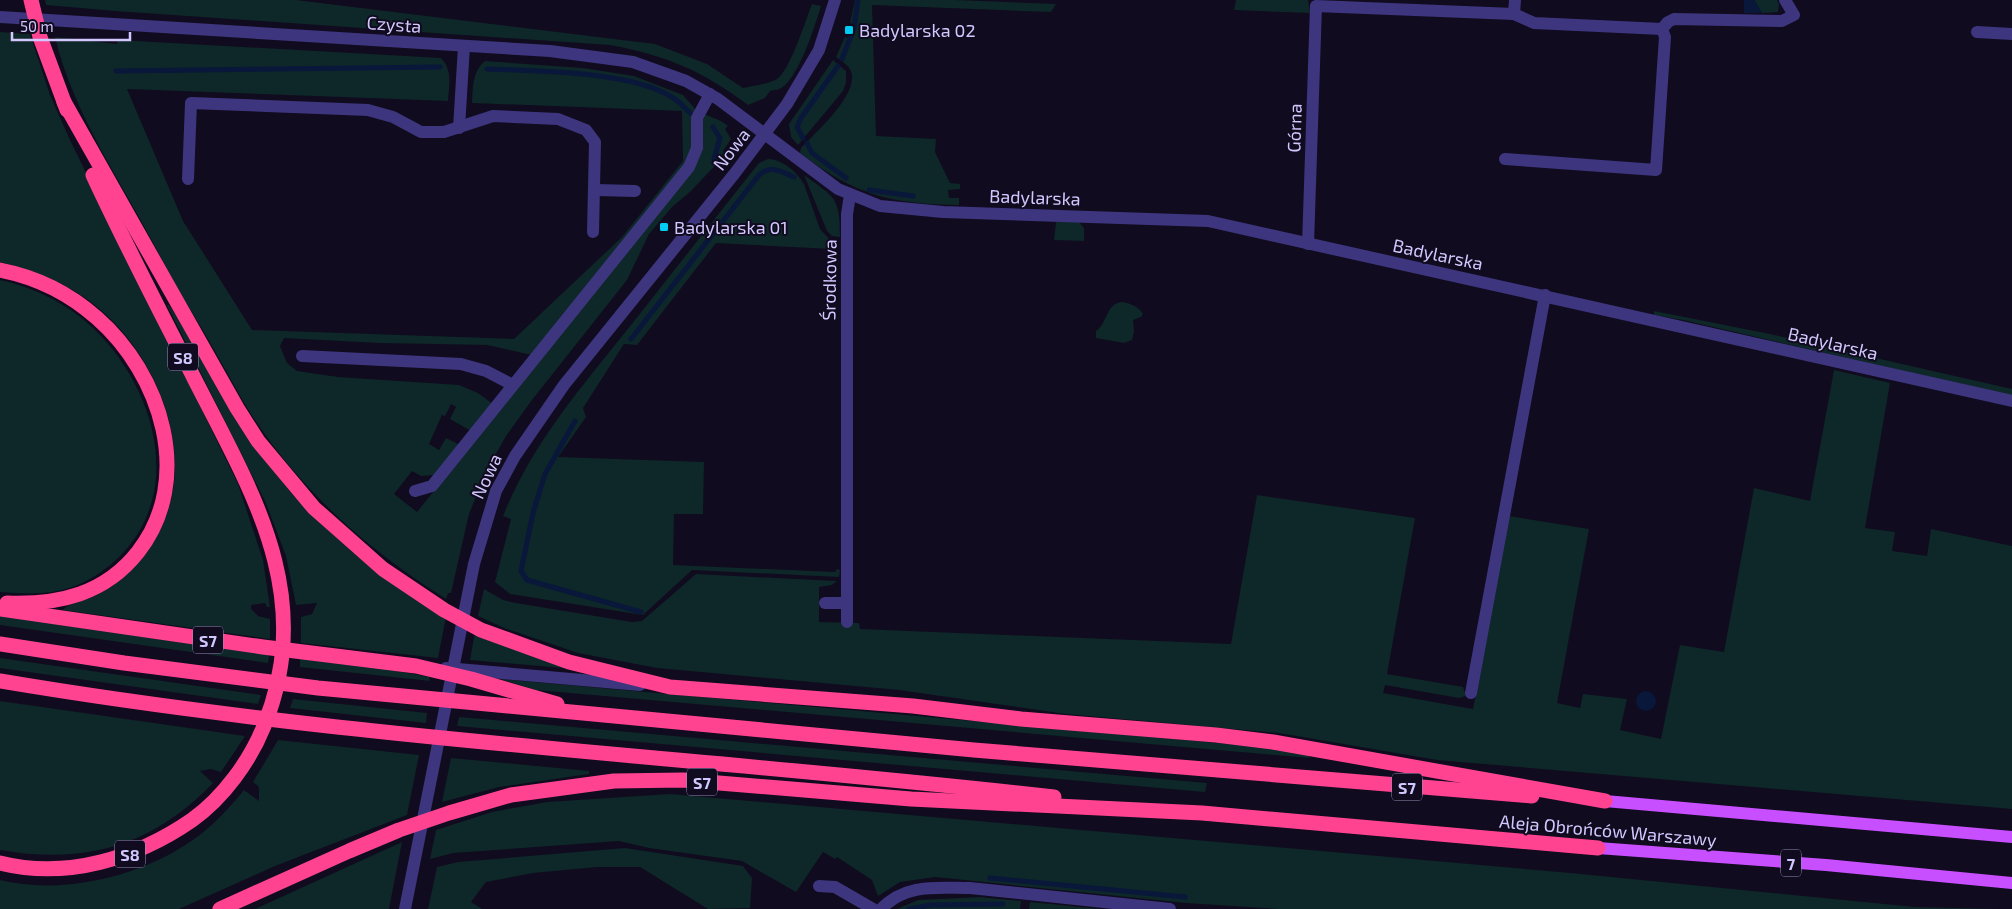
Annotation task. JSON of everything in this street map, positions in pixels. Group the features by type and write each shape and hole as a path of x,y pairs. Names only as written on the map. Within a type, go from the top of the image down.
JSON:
{"highway":[{"name":"S8","path":"0,863 32,868 57,868 102,862 135,852 177,830 196,817 250,756 271,708 283,660 284,618 276,564 255,502 103,195 64,102 40,38 31,0"},
{"path":"64,102 237,408 258,441 314,508 346,538 383,569 444,610 482,630 569,662 670,687 913,706 1055,722 1225,736 1356,756 1605,800"},
{"path":"0,270 34,279 69,297 98,318 115,335 130,354 154,397 165,434 168,470 165,493 155,526 135,555 113,577 79,596 60,601 43,604 0,603"},
{"name":"S7","path":"0,609 262,647 416,666 471,679 599,715"},
{"path":"0,644 271,683 599,715"},
{"path":"0,681 254,718 904,780 1195,812"},
{"name":"Aleja Obrońców Warszawy","path":"599,715 1465,792 1605,800"},
{"name":"S7","path":"220,909 399,830 511,795 584,784 683,780 911,799 1195,812"},
{"name":"Aleja Obrońców Warszawy","path":"1195,812 1598,848"}],"main road":[{"name":"Aleja Obrońców Warszawy","path":"1605,800 2012,837"},
{"name":"Aleja Obrońców Warszawy","path":"1598,848 1826,865 2012,883"}],"street":[{"path":"835,0 827,30 814,59 793,96 766,134 821,178 850,195"},
{"path":"1515,0 1514,14 1534,23 1662,29"},
{"path":"1662,29 1668,22 1674,19 1778,22 1794,15 1785,0"},
{"name":"Górna","path":"1308,244 1316,6 1514,14"},
{"name":"Czysta","path":"0,17 596,55 633,62 667,72 710,94 766,134"},
{"path":"1505,159 1656,170 1665,38 1662,29"},
{"path":"1977,32 2012,34"},
{"path":"459,128 464,46"},
{"path":"415,491 432,486 691,164 697,148 697,118 710,94"},
{"path":"188,179 191,103 368,110 393,117 421,132 444,132 483,118 504,116 558,119 574,123 586,130 595,142 596,190 594,232"},
{"name":"Nowa","path":"406,908 482,532 505,474 538,420 564,385 766,134"},
{"path":"596,190 635,191"},
{"name":"Badylarska","path":"850,195 880,206 917,211 1198,220 2012,401"},
{"name":"Środkowa","path":"847,622 847,252 850,195"},
{"path":"1471,693 1545,296"},
{"path":"302,356 460,364 486,371 513,385"},
{"path":"825,603 847,603"},
{"path":"416,666 670,687"},
{"path":"819,886 836,887 873,909"},
{"path":"881,909 893,898 905,891 937,888 970,888 1170,909"}],"green space":[{"path":"45,0 296,0 655,44 707,64 743,88 769,82 777,79 782,74 797,44 812,4 821,6 806,49 790,80 781,89 770,91 765,98 748,105 715,82 683,66 649,54 610,45 115,11 46,5"},
{"path":"855,0 955,0 1056,4 1051,12 872,5 876,136 936,139 935,152 950,183 960,184 960,189 948,190 949,198 959,198 959,205 913,202 874,194 838,179 800,153 801,148 840,105 851,86 852,73 847,65 836,57 845,37 849,38 853,24 850,23"},
{"path":"1236,0 1308,0 1310,13 1234,10"},
{"path":"1754,0 1777,0 1779,4 1778,12 1762,13"},
{"path":"0,32 30,34 50,95 70,140 238,484 263,560 270,607 267,607 265,603 251,605 251,609 258,616 270,619 270,639 63,610 69,605 105,591 121,580 152,544 167,514 174,482 174,449 168,416 156,385 140,355 119,328 96,306 63,284 26,269 0,262"},
{"path":"55,37 117,44 118,40 441,58 445,63 449,73 448,101 127,89 183,221 252,330 514,339 622,237 683,161 682,111 472,103 475,75 485,61 583,68 634,76 683,95 696,110 692,150 685,164 532,355 487,345 380,343 284,338 280,346 287,363 297,371 338,377 459,385 478,393 493,404 471,431 450,419 456,407 451,404 445,416 442,415 429,444 439,450 446,438 460,445 435,475 421,476 412,471 394,494 417,512 693,168 704,114 728,126 725,129 731,139 723,151 726,154 691,191 672,207 649,234 627,280 532,400 506,436 488,468 469,514 451,593 448,593 446,599 390,560 338,517 292,468 251,414 100,148 74,94 63,66"},
{"path":"833,60 846,71 846,83 843,91 798,145 791,137 789,124"},
{"path":"768,159 779,161 789,167 804,184 820,229 832,242 834,251 834,281 832,281 832,249 716,243 637,345 624,344 583,408 586,417 558,457 704,462 703,514 674,514 673,565 835,572 837,569 840,570 839,577 692,570 643,615 510,594 495,582 511,519 503,516 542,441 591,374 759,163"},
{"path":"804,175 834,199 839,213 840,237 832,236 827,231"},
{"path":"1056,222 1079,222 1084,228 1084,241 1054,240"},
{"path":"0,280 26,287 50,298 72,311 93,328 113,350 130,375 144,403 153,432 156,462 154,491 145,520 129,546 114,562 97,575 67,589 28,593 0,592"},
{"path":"1121,302 1134,305 1143,314 1141,317 1133,320 1134,331 1132,340 1124,343 1096,338 1096,331 1103,324 1109,310"},
{"path":"167,305 176,315 246,435 292,494 320,523 358,557 446,617 438,658 301,643 301,617 312,614 317,603 296,605 286,556 265,501"},
{"path":"1654,311 1770,334 2012,389 2012,396 1683,320 1654,315"},
{"path":"1834,370 1890,383 1865,528 1895,532 1892,551 1927,556 1931,529 2012,546 2012,809 1437,760 1279,733 1066,714 899,690 657,668 578,653 504,628 478,616 484,589 503,600 516,603 632,622 642,621 696,574 837,581 832,585 819,587 819,622 859,623 860,629 1231,644 1257,495 1415,518 1387,674 1463,687 1466,696 1459,698 1385,685 1383,693 1473,709 1509,516 1589,529 1557,703 1580,708 1583,694 1627,699 1620,730 1661,739 1680,645 1724,652 1754,488 1810,501"},
{"path":"0,616 269,655 268,663 0,625"},
{"path":"475,632 564,667 470,660"},
{"path":"0,658 261,695 258,704 0,668"},
{"path":"300,658 370,666 429,677 430,681 300,667"},
{"path":"500,679 1276,748 1308,755 1310,758 536,690"},
{"path":"293,699 427,713 426,723 290,708"},
{"path":"0,701 245,736 221,772 211,769 200,771 213,783 190,805 166,822 141,836 116,846 60,855 0,850"},
{"path":"459,717 1207,783 1205,792 457,726"},
{"path":"278,740 419,755 407,815 275,866 179,909 0,909 0,880 25,884 52,885 79,883 132,871 157,861 201,834 224,813 244,790 259,801 259,787 253,782"},
{"path":"451,758 589,771 589,774 499,787 442,802"},
{"path":"670,794 1571,873 1915,907 1998,909 1278,909 1186,903 935,877 900,882 878,896 872,880 837,857 835,859 823,852 796,892 742,861 649,848 619,841 453,853 430,859 436,830 492,812 547,802"},
{"path":"402,842 389,909 255,909"},
{"path":"625,848 743,866 752,878 750,908 708,909 640,867 597,867 533,873 486,882 471,902 482,909 428,909 437,867 458,862"},
{"path":"980,897 1021,901 1020,909 897,909 918,900"},
{"path":"1030,902 1101,909 1029,909"}],"water":[{"path":"1744,0 1754,0 1762,13 1744,13"},
{"path":"1646,691 1653,694 1656,701 1653,708 1646,711 1639,708 1636,701 1639,694"}],"waterway":[{"path":"842,59 854,28 858,0"},
{"path":"803,138 797,127 801,118 838,66"},
{"path":"116,71 440,67"},
{"path":"487,69 582,74 631,82 670,96 690,113"},
{"path":"713,127 720,138 714,159"},
{"path":"807,143 812,153 846,178"},
{"path":"631,339 759,175 772,169 794,177"},
{"path":"869,190 913,196"},
{"path":"575,421 545,474 533,513 521,571 527,580 641,612"},
{"path":"990,878 1185,897"},
{"path":"909,909 931,905 1003,904"}],"place":[{"name":"Badylarska 02","path":"849,30"},
{"name":"Badylarska 01","path":"664,227"}]}
